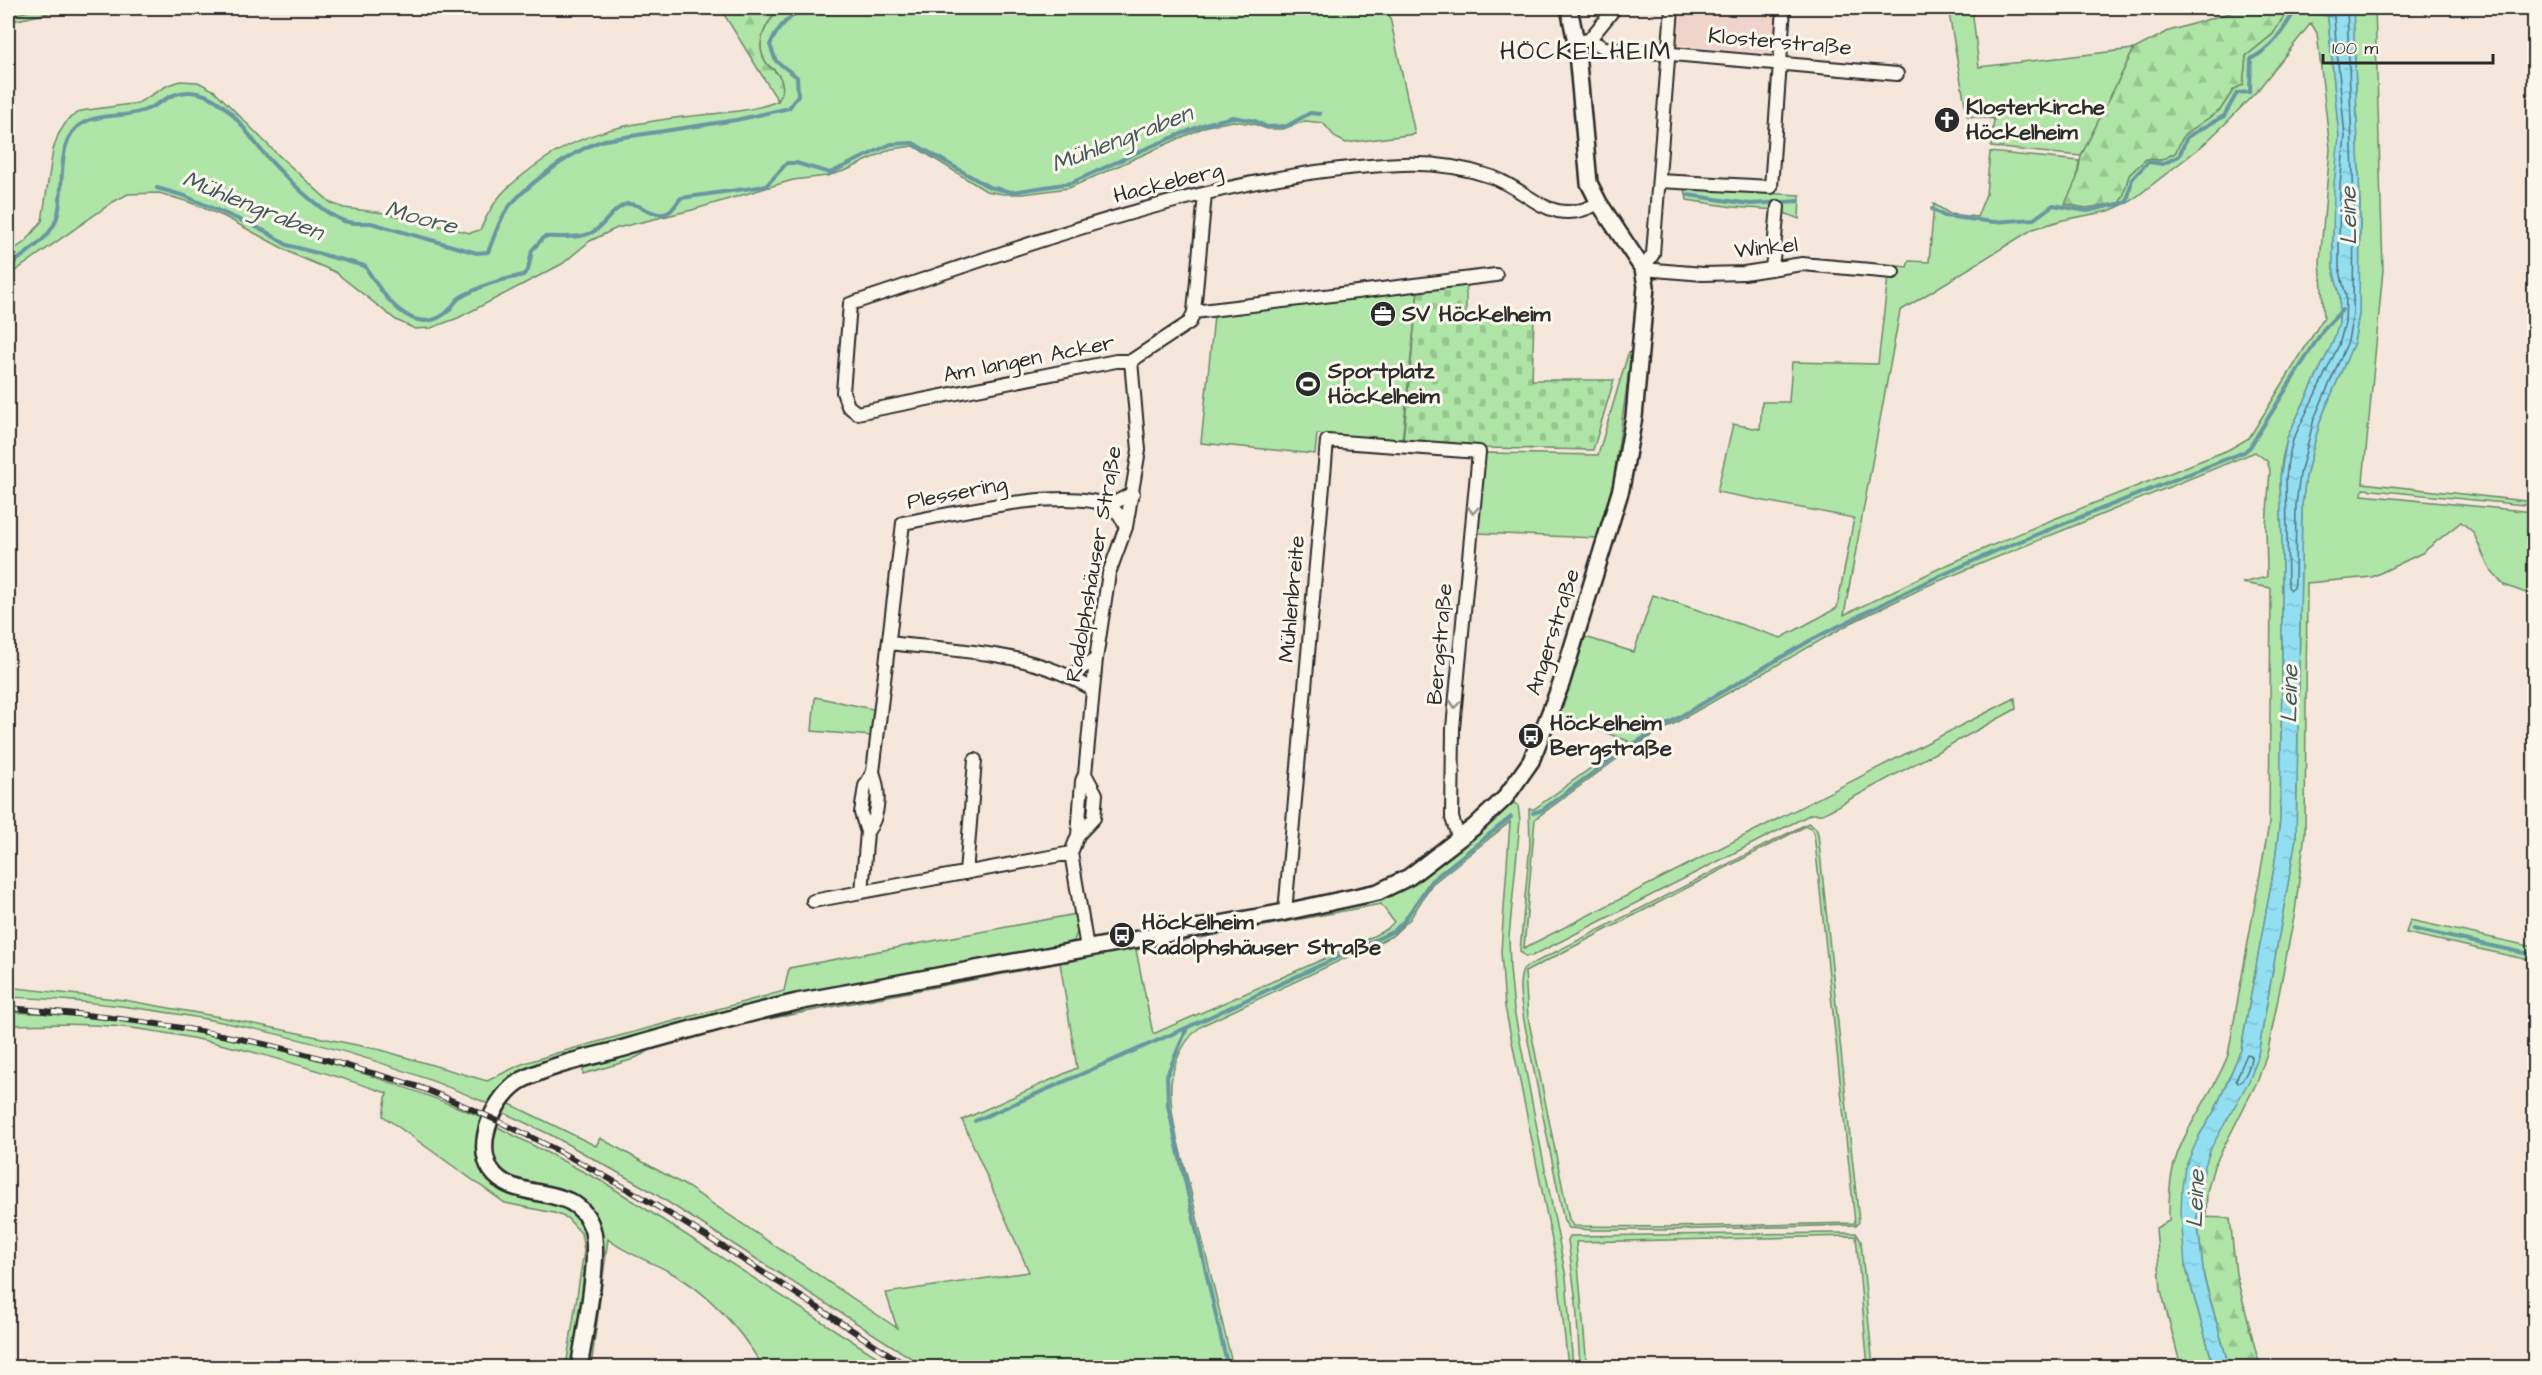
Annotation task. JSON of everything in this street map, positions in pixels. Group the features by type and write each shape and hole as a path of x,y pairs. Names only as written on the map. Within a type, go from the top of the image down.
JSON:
{"street":[{"name":"Angerstraße","path":"579,1368 595,1251 592,1227 574,1204 559,1197 511,1186 500,1180 492,1172 485,1150 485,1138 502,1098 521,1081 554,1067 740,1015 797,1002 1285,912 1378,892 1409,877 1459,839 1505,798 1530,760 1561,684 1621,489 1634,417 1641,354 1646,286 1643,269 1599,203 1589,183 1586,163 1582,41 1569,8"},
{"path":"1582,41 1615,8"},
{"path":"1643,269 1653,254 1672,8"},
{"path":"1659,181 1771,188 1784,8"},
{"name":"Klosterstraße","path":"1582,41 1605,48 1897,74"},
{"name":"Hackeberg","path":"848,406 843,392 850,304 1119,216 1205,194 1337,170 1425,164 1458,168 1493,178 1524,193 1548,209 1558,212 1576,213 1599,203"},
{"path":"1205,194 1194,312 1496,275"},
{"path":"1772,269 1778,207"},
{"name":"Winkel","path":"1643,269 1703,274 1744,273 1802,264 1893,272"},
{"name":"Am langen Acker","path":"848,406 857,413 1116,361 1131,361 1190,321 1194,312"},
{"name":"Radolphshäuser Straße","path":"1071,853 1078,835 1094,818 1096,794 1085,774 1092,690 1109,573 1126,527 1139,450 1131,361"},
{"name":"Mühlenbreite","path":"1285,912 1327,441 1479,452"},
{"name":"Bergstraße","path":"1459,839 1452,818 1453,728 1479,452"},
{"path":"1126,527 1119,514 1108,506 1133,493"},
{"name":"Plessering","path":"889,643 903,523 1009,503 1068,498 1108,506"},
{"path":"862,892 867,831 861,813 865,786 873,772 889,643 1002,656 1071,675 1092,690"},
{"path":"1071,675 1096,660"},
{"path":"966,873 975,760"},
{"path":"813,901 1071,853 1087,948"}],"shaded area":[{"path":"1676,8 1779,8 1775,54 1673,45"}],"green space":[{"path":"41,8 72,8 8,22 8,16"},
{"path":"720,8 743,8 747,12 753,8 783,8 771,19 761,42 763,58 778,74 782,83 778,101"},
{"path":"783,8 1388,8 1415,134 1346,143 1336,138 1323,123 1305,121 1283,129 1267,129 1254,124 1233,121 1207,126 1069,188 1023,194 986,191 914,146 891,149 847,170 827,176 793,180 692,210 617,228 590,241 562,264 458,318 431,328 415,329 396,320 335,272 295,255 225,217 159,193 128,194 113,202 8,276 8,254 26,241 42,221 53,150 58,135 68,119 81,111 138,103 168,85 180,81 198,82 215,91 275,152 331,203 344,208 385,213 470,233 480,230 496,201 514,182 550,156 585,138 641,123 743,110 778,101 782,92 779,77 766,63 761,48 767,25"},
{"path":"1859,8 1942,8 1912,13"},
{"path":"1948,8 1972,8 1979,67 2134,49 2081,156 1991,147 1994,119 1967,116"},
{"path":"2246,8 2289,8 2273,34 2246,56 2243,85 2234,89 2220,110 2184,135 2175,153 2161,160 2146,159 2129,175 2119,203 2086,208 2065,204 2077,178 2081,156 2134,49 2169,31"},
{"path":"2289,8 2327,8 2339,137 2333,268 2340,296 2339,323 2333,342 2287,438 2282,460 2280,478 2282,677 2280,821 2274,868 2241,1050 2215,1110 2199,1136 2185,1265 2214,1367 2181,1367 2161,1290 2156,1228 2169,1221 2170,1183 2175,1161 2186,1134 2216,1082 2228,1055 2269,824 2271,588 2242,583 2267,577 2266,526 2270,470 2267,461 2255,452 1929,585 1851,623 1633,747 1535,819 1524,948 2015,698 2016,709 1823,814 1811,814 1532,956 1525,956 1520,951 1530,844 1529,809 1534,809 1628,741 1560,716 1585,637 1634,652 1653,595 1781,638 1837,608 1854,518 1717,492 1733,424 1760,429 1762,402 1789,402 1792,362 1878,364 1888,276 1896,276 1899,266 1907,267 1909,261 1929,262 1934,204 1950,214 1977,217 1986,194 1990,152 2079,161 2077,178 2123,197 2129,175 2146,159 2161,160 2175,153 2184,135 2220,110 2234,89 2243,85 2246,56 2273,34","holes":["2311,23 2317,33 2330,149 2320,262 2324,317 2249,438 2228,450 2044,523 1940,568 1844,615 1900,311 2033,229 2063,220 2109,211 2131,201 2202,146 2225,124 2257,91"]},
{"path":"2353,8 2375,8 2383,270 2363,483 2534,502 2534,506 2363,489 2362,495 2534,512 2534,596 2504,585 2490,570 2473,532 2461,522 2422,553 2372,577 2307,583 2305,833 2295,912 2268,1050 2258,1080 2214,1166 2207,1192 2206,1218 2197,1217 2201,1182 2208,1156 2257,1060 2296,838 2302,505 2306,476 2320,421 2354,342 2359,314 2360,204"},
{"path":"1685,189 1800,195 1799,219 1777,210 1733,207 1687,200"},
{"path":"1466,285 1466,316 1534,317 1532,380 1614,380 1593,450 1485,448 1403,442 1418,290"},
{"name":"Sportplatz Höckelheim","path":"1418,290 1402,442 1317,434 1315,454 1201,443 1214,316"},
{"path":"1632,350 1613,483 1597,538 1477,533 1484,453 1598,455 1628,354"},
{"path":"815,697 873,709 871,736 812,731"},
{"path":"1511,802 1518,805 1520,821 1509,937 1514,1010 1566,1277 1573,1367 1568,1367 1557,1265 1505,1007 1501,951 1510,822 1432,884 1410,919 1392,936 1203,1025 1185,1043 1174,1067 1171,1084 1174,1124 1233,1367 925,1367 649,1190 551,1135 502,1112 508,1103 596,1146 600,1138 686,1186 897,1328 886,1293 1029,1272 962,1120 1077,1068 1060,963 753,1022 651,1050 631,1060 583,1074 583,1064 764,1014 1065,957 1066,962 1092,957 1092,953 1353,904","holes":["1381,904 1394,922 1387,929 1360,943 1153,1034 1136,950"]},
{"path":"1808,823 1816,828 1859,1222 1856,1225 1668,1230 1569,1228 1564,1221 1524,1021 1520,980 1524,968","holes":["1806,826 1814,833 1855,1223 1668,1227 1573,1226 1569,1219 1528,1017 1525,972"]},
{"path":"1076,914 1078,929 1074,941 1055,947 800,995 510,1080 498,1091 491,1105 435,1082 376,1062 254,1029 130,1007 8,997 8,987 124,1000 381,1050 487,1081 522,1064 557,1053 784,991 789,968"},
{"path":"2410,920 2534,947 2534,961 2406,933"},
{"path":"8,1012 130,1021 251,1043 369,1075 484,1118 481,1163 490,1181 502,1190 564,1208 577,1217 587,1231 590,1243 589,1277 573,1367 566,1367 584,1251 581,1233 567,1218 554,1213 505,1203 383,1116 387,1093 229,1046 116,1026 8,1025"},
{"path":"496,1126 605,1183 893,1367 763,1367 734,1326 698,1290 670,1272 630,1253 608,1239 591,1367 584,1367 602,1243 599,1228 587,1206 575,1196 566,1191 523,1182 503,1172 496,1164 493,1155"},
{"path":"2197,1217 2230,1218 2236,1274 2260,1367 2229,1367 2204,1277"},
{"path":"1856,1233 1861,1241 1873,1367 1868,1367 1856,1236 1576,1242 1587,1367 1580,1367 1576,1302 1568,1240 1570,1236"}],"water":[{"name":"Leine","path":"2327,8 2353,8 2360,204 2359,314 2354,342 2320,421 2306,476 2302,505 2296,838 2257,1060 2249,1081 2211,1148 2204,1169 2197,1217 2204,1278 2229,1367 2214,1367 2185,1265 2181,1215 2182,1186 2185,1168 2199,1136 2215,1110 2241,1050 2274,868 2280,821 2282,540 2280,478 2287,438 2333,342 2339,323 2340,296 2333,268 2333,240 2334,184 2339,137"}],"waterway":[{"name":"Moore","path":"8,267 37,244 52,228 60,203 63,157 73,131 90,120 138,112 184,92 202,94 222,105 288,179 334,216 351,223 371,223 477,253 488,252 508,207 532,184 581,150 605,140 736,120 789,108 798,95 797,77 776,61 770,45 785,22 809,8"},
{"name":"Moore","path":"1023,8 1041,11 1052,8"},
{"name":"Mühlengraben","path":"1932,209 1944,216 1994,222 2034,219 2053,205 2087,211 2127,202 2132,179 2148,162 2163,164 2179,156 2187,137 2224,116 2237,93 2250,92 2251,59 2271,44 2295,11 2330,15"},
{"name":"Mühlengraben","path":"157,188 185,196 265,231 287,245 365,266 379,288 398,309 409,317 421,321 433,320 446,313 458,299 480,287 523,275 528,270 532,250 544,237 578,236 591,233 624,205 635,205 664,214 670,211 681,198 766,186 787,163 796,163 830,173 891,144 913,143 989,187 1012,192 1071,183 1205,124 1233,117 1255,121 1267,127 1287,126 1310,113 1320,114"},
{"name":"Mühlengraben","path":"1688,195 1750,204 1799,201"},
{"path":"1533,813 1542,810 1628,747 1811,640 1922,584 1998,550 2244,452 2250,447 2323,330 2342,310"},
{"path":"975,1121 1188,1027 1394,931 1404,921 1431,881 1511,817"},
{"path":"2413,929 2534,955"},
{"path":"1187,1028 1167,1075 1168,1106 1228,1368"},
{"path":"8,1363 37,1368"}],"railway":[{"path":"8,1008 97,1016 228,1036 314,1056 429,1091 555,1149 616,1183 735,1255 910,1368"}],"place":[{"name":"Klosterkirche Höckelheim","path":"1947,120"},
{"name":"SV Höckelheim","path":"1383,314"},
{"name":"Sportplatz Höckelheim","path":"1308,384"},
{"name":"Höckelheim Bergstraße","path":"1531,736"},
{"name":"Höckelheim Radolphshäuser Straße","path":"1122,935"}],"district":[{"name":"HÖCKELHEIM","path":"1586,51"}]}
